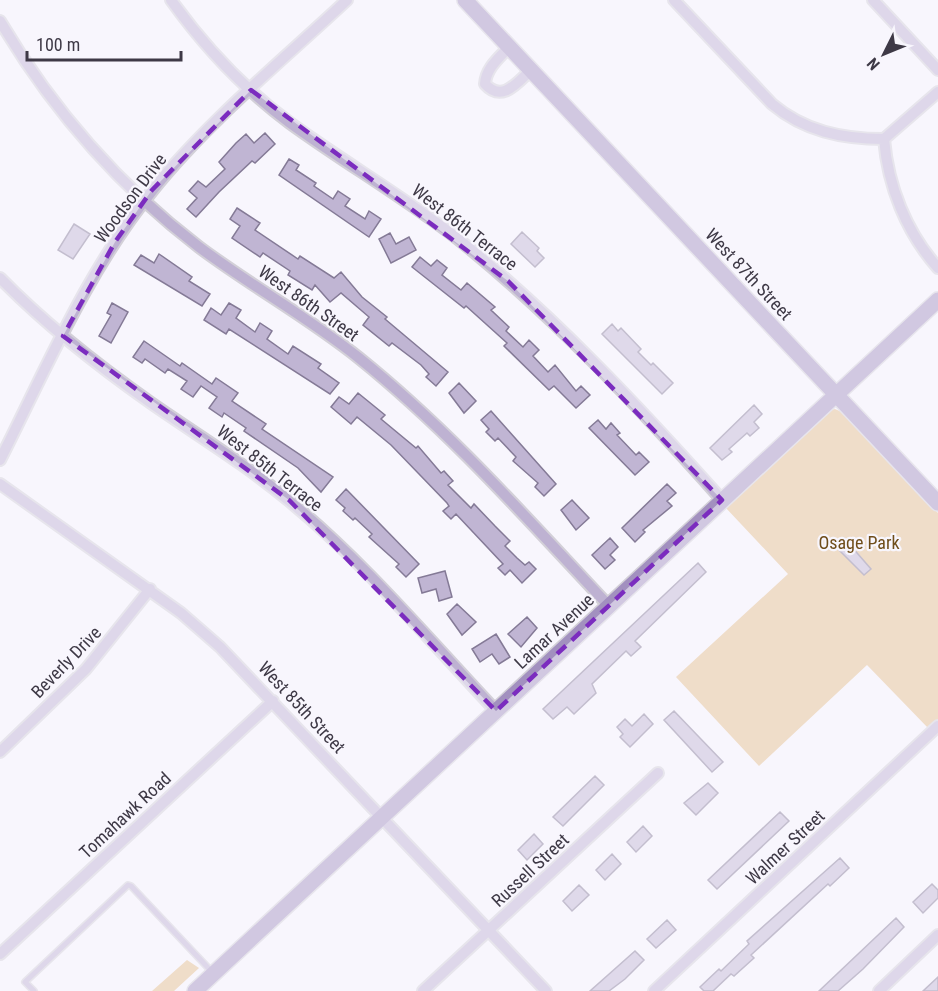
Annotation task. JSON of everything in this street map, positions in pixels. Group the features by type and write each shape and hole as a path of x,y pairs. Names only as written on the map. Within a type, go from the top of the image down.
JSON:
{"street":[{"name":"West 86th Terrace","path":"171,0 213,52 251,90 290,123 413,205 508,281 612,382 722,500"},
{"name":"Woodson Drive","path":"0,460 63,336 115,242 144,201 192,146 347,0"},
{"name":"West 87th Street","path":"465,0 938,504"},
{"path":"674,0 772,104 787,116 823,132 884,139 938,92"},
{"path":"873,0 938,70"},
{"name":"West 86th Street","path":"0,21 48,96 81,136 144,201 200,248 327,334 409,400 458,446 609,606"},
{"path":"509,47 493,64 486,76 485,84 492,91 501,94 511,89 531,70"},
{"path":"884,139 885,157 906,220 917,241 938,268"},
{"name":"West 85th Terrace","path":"0,278 63,336 133,391 244,465 289,500 364,571 496,711"},
{"name":"Lamar Avenue","path":"195,991 938,300"},
{"name":"West 85th Street","path":"0,484 150,590 220,647 546,991"},
{"name":"Beverly Drive","path":"0,752 86,669 150,590"},
{"name":"Tomahawk Road","path":"0,954 273,701"},
{"name":"Walmer Street","path":"654,991 938,726"},
{"name":"Russell Street","path":"423,991 658,772"},
{"path":"879,991 938,935"}],"lane":[{"path":"34,991 25,982 128,885 131,885 214,974"}],"highlighted area":[{"path":"251,90 508,281 722,500 496,711 289,500 63,336 115,242 152,190"}],"green space":[{"name":"Osage Park","path":"835,409 844,413 938,513 938,721 929,729 867,665 759,766 676,677 788,574 725,507 830,410"},
{"path":"187,960 199,968 174,991 152,991"}],"building":[{"path":"265,133 275,144 255,163 252,161 196,217 187,209 197,198 189,191 198,181 206,187 225,169 219,162 236,143 246,134 254,143"},
{"path":"289,159 299,165 296,170 316,183 314,186 333,199 338,191 350,199 345,206 365,219 369,211 381,219 369,237 279,175"},
{"path":"237,208 260,223 255,230 298,259 300,256 334,278 341,272 362,297 387,317 385,319 448,372 436,386 426,377 429,374 421,365 392,343 389,346 363,325 369,317 341,293 330,302 315,285 312,290 288,275 290,271 263,253 260,257 232,238 240,226 230,219"},
{"path":"74,224 90,234 73,259 58,250"},
{"path":"522,232 539,248 537,251 544,258 535,267 511,244"},
{"path":"390,233 396,244 409,237 416,250 391,263 379,239"},
{"path":"159,254 192,277 189,281 210,294 202,306 134,265 141,255 154,263"},
{"path":"420,257 431,266 437,260 447,268 442,275 461,290 467,283 495,307 491,310 509,327 506,331 523,347 529,340 539,350 533,356 548,372 555,365 576,391 581,386 590,395 576,408 554,386 549,390 504,346 507,343 466,306 464,308 412,267"},
{"path":"112,303 128,312 111,343 99,336 111,315 107,313"},
{"path":"229,303 241,310 236,318 255,332 260,323 272,331 267,339 288,354 293,346 321,364 318,368 339,383 330,394 229,329 226,334 204,320 211,308 221,315"},
{"path":"612,324 618,331 621,328 641,349 638,352 673,383 662,394 602,334"},
{"path":"144,341 180,366 182,363 212,384 216,378 238,393 232,401 266,424 262,429 333,477 321,492 298,468 244,431 246,428 224,413 222,417 209,408 217,397 201,386 193,397 181,389 187,381 168,369 165,373 145,359 142,363 133,357"},
{"path":"459,383 476,401 464,413 449,393"},
{"path":"358,393 385,415 381,419 416,448 418,446 441,473 444,471 453,481 448,485 471,508 474,504 510,541 505,546 517,558 525,565 529,562 536,569 522,583 510,570 505,575 498,568 503,564 456,514 451,519 443,511 449,506 447,503 391,445 357,417 351,424 331,407 339,397 349,404"},
{"path":"754,405 762,414 754,422 759,428 750,436 747,433 729,449 732,452 722,460 710,448"},
{"path":"491,411 556,484 544,496 535,487 538,483 513,461 516,457 498,438 495,441 486,432 489,429 481,420"},
{"path":"598,420 606,429 611,423 620,433 617,435 636,455 639,452 649,462 635,475 589,428"},
{"path":"667,484 676,493 667,501 672,506 643,530 645,532 635,542 622,528"},
{"path":"346,489 419,564 406,577 396,567 399,564 369,537 372,534 355,518 353,520 343,511 345,508 336,500"},
{"path":"572,500 589,518 576,530 561,510"},
{"path":"610,538 618,547 610,555 615,560 605,569 592,555"},
{"path":"844,538 871,569 864,575 835,546"},
{"path":"698,563 706,572 635,641 641,647 631,656 626,651 592,684 596,693 574,714 567,707 553,719 543,709"},
{"path":"445,571 452,597 439,601 436,589 422,593 418,578"},
{"path":"457,604 476,622 462,635 447,614"},
{"path":"527,617 537,628 521,647 508,634"},
{"path":"496,634 510,657 499,664 492,654 480,662 472,649"},
{"path":"674,711 723,762 712,772 664,720"},
{"path":"644,714 653,724 630,747 620,737 623,734 617,727 625,719 632,726"},
{"path":"595,776 604,785 563,826 553,817"},
{"path":"708,783 718,793 696,815 684,803"},
{"path":"780,812 789,821 717,889 708,880"},
{"path":"643,826 652,836 636,852 627,842"},
{"path":"534,834 543,844 527,860 518,850"},
{"path":"612,854 621,864 605,880 596,870"},
{"path":"840,858 849,868 830,886 828,884 751,955 754,958 734,976 731,974 713,991 704,991 700,987 719,969 721,971 749,944 747,941"},
{"path":"932,884 938,890 938,898 923,913 913,902"},
{"path":"579,885 589,895 572,911 563,901"},
{"path":"896,918 904,927 863,969 838,991 819,991"},
{"path":"667,920 676,930 656,948 647,939"},
{"path":"635,951 644,960 625,979 609,991 590,991"},
{"path":"938,977 938,991 923,991"}]}
